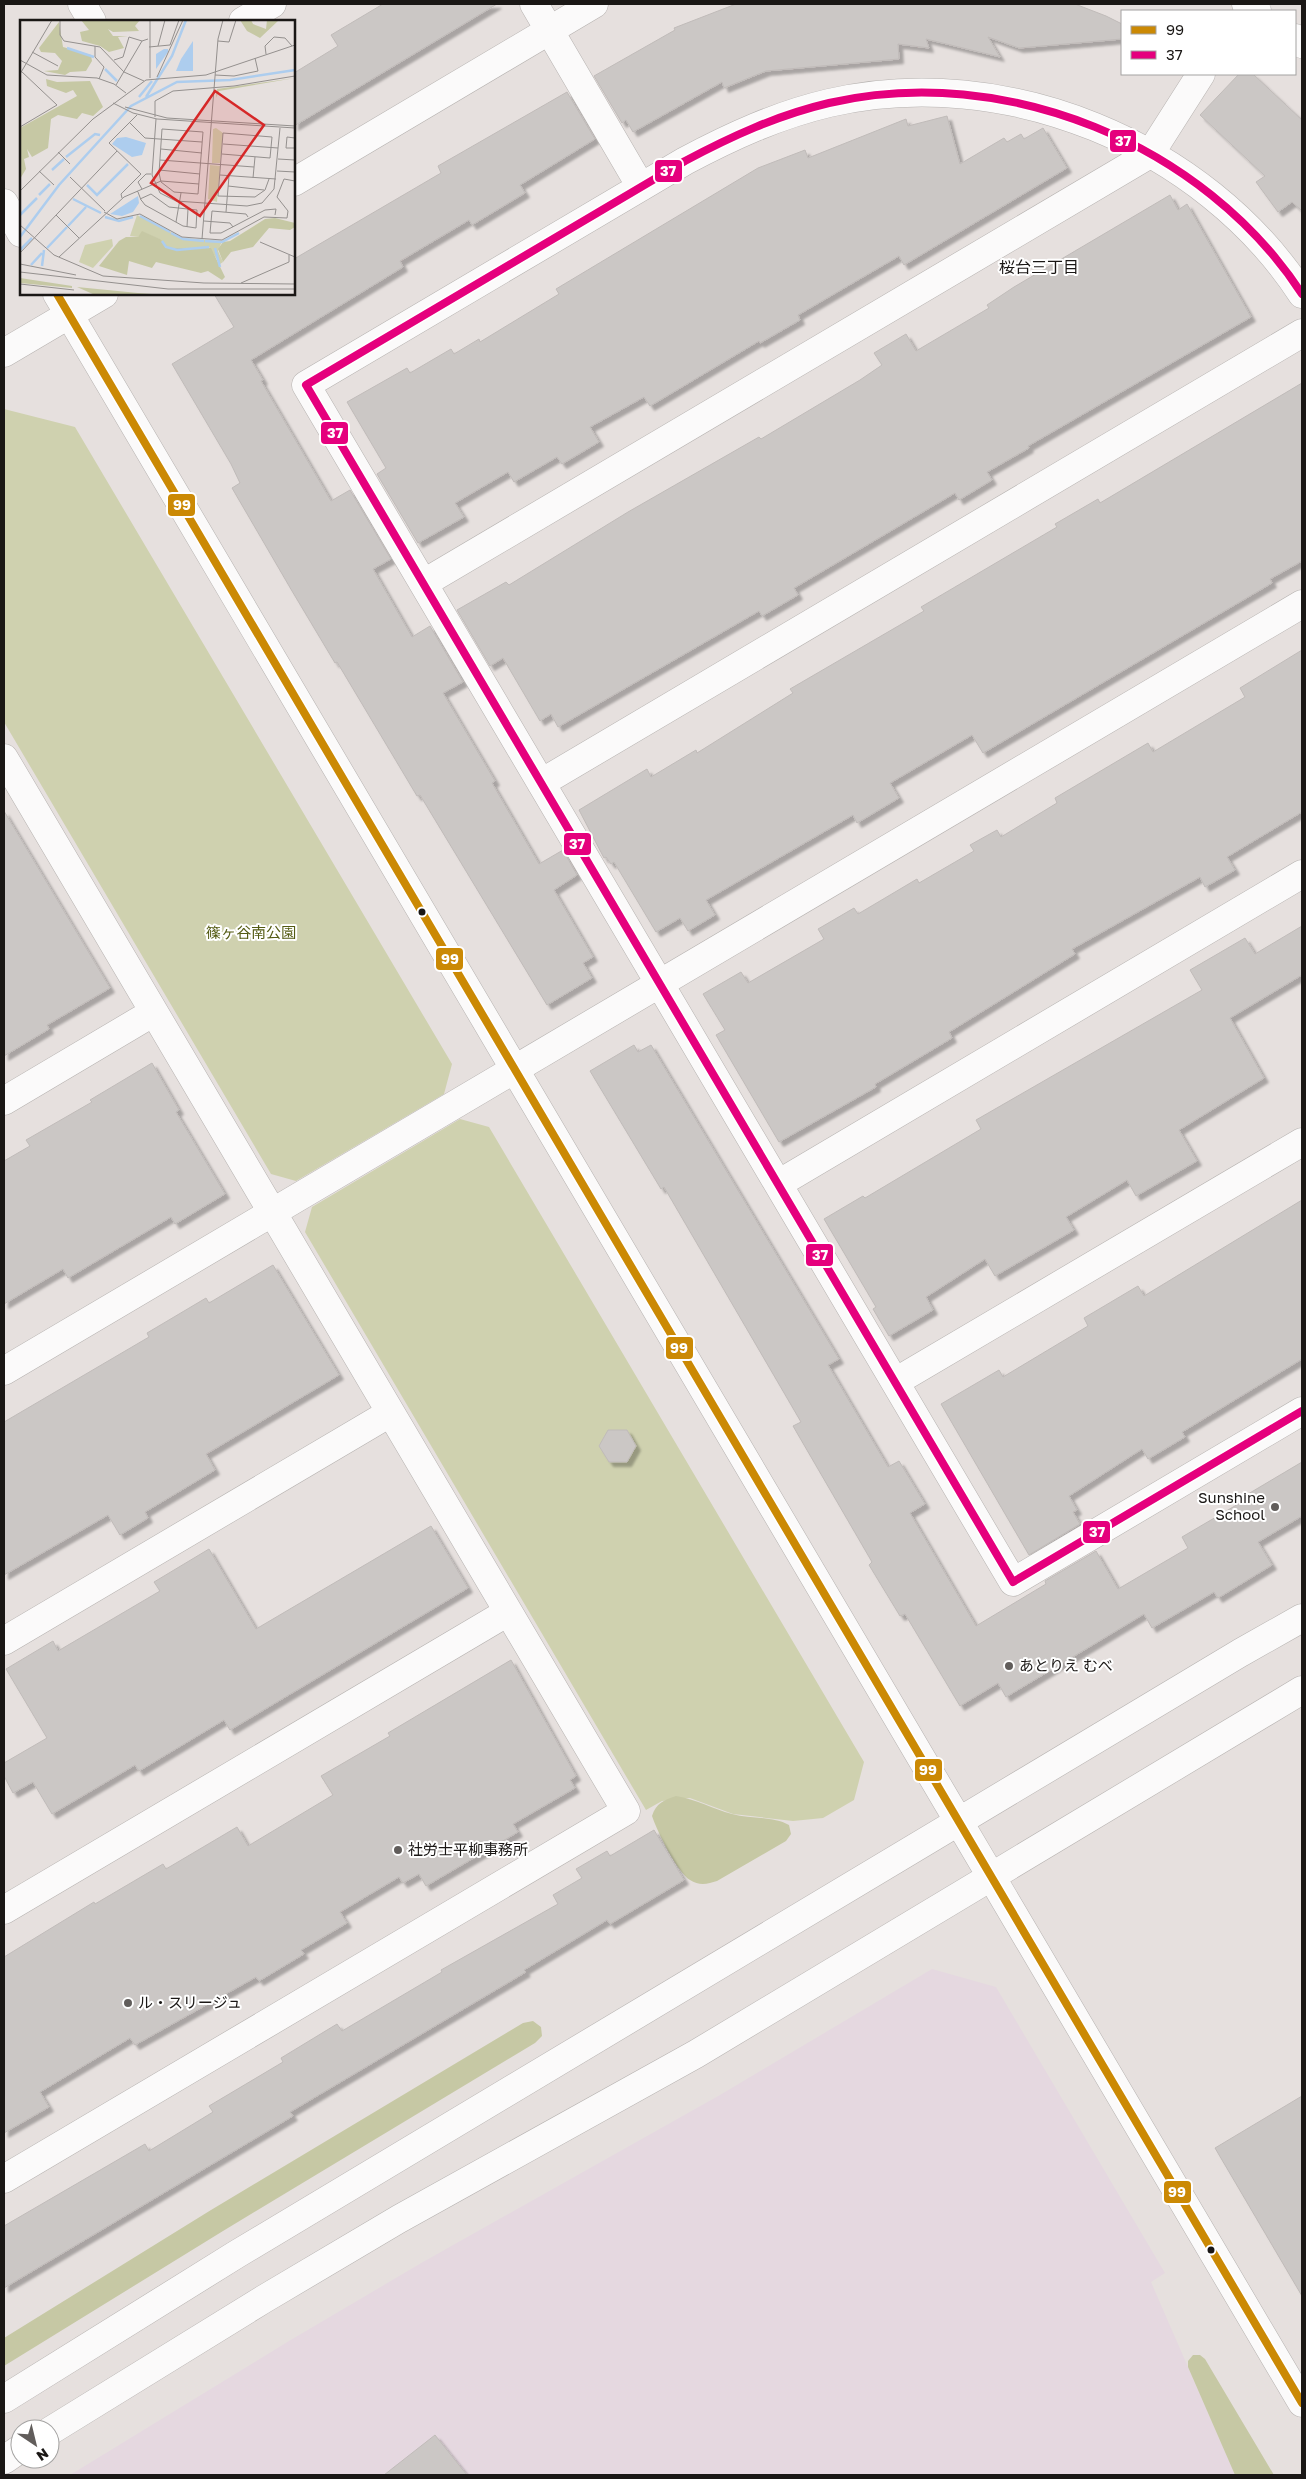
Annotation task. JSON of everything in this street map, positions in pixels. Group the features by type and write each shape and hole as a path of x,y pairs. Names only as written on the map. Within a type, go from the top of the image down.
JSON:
{"street":[{"path":"82,4 91,20"},
{"path":"245,20 272,4"},
{"path":"534,4 641,187"},
{"path":"295,181 594,4"},
{"path":"424,584 1150,154 1200,75"},
{"path":"1302,294 1259,239 1221,203 1180,172 1150,154 1087,124 1038,108 978,97 934,94 882,96 830,103 780,117 731,136 306,385 1013,1582 1302,1412"},
{"path":"4,203 20,230"},
{"path":"4,353 63,304 100,295"},
{"path":"63,304 1302,2403"},
{"path":"542,783 1302,333"},
{"path":"4,1371 1302,604"},
{"path":"4,758 626,1811 4,2179"},
{"path":"778,1184 1302,874"},
{"path":"4,1101 154,1012"},
{"path":"895,1382 1302,1142"},
{"path":"4,1641 390,1413"},
{"path":"4,1910 508,1612"},
{"path":"4,2399 237,2254 1240,1653 1302,1618"},
{"path":"60,2424 247,2309 399,2219 696,2054 1302,1690"}],"shaded area":[{"path":"932,1969 996,1987 1165,2273 1151,2282 1235,2475 70,2475 289,2341 423,2262 720,2095"}],"green space":[{"name":"篠ヶ谷南公園","path":"4,409 75,427 452,1064 444,1094 296,1181 271,1174 4,722"},
{"path":"460,1119 489,1127 864,1762 854,1800 823,1818 793,1821 733,1814 690,1798 662,1801 646,1810 305,1232 312,1207"},
{"path":"676,1796 691,1799 732,1814 782,1822 789,1825 791,1834 786,1841 717,1881 700,1884 690,1880 679,1869 663,1841 652,1816 661,1803"},
{"path":"533,2021 541,2027 542,2036 535,2043 223,2231 4,2366 4,2338 211,2210 523,2023"},
{"path":"1193,2355 1200,2355 1205,2359 1274,2475 1235,2475 1188,2367 1188,2361"}],"building":[{"path":"383,4 497,4 295,125 295,72 338,46 331,35"},
{"path":"736,4 1075,4 1121,24 1121,39 1019,48 988,37 1000,57 926,39 929,48 898,44 899,59 766,71 724,88 722,82 633,132 626,120 622,123 594,76 675,30 674,28"},
{"path":"1238,75 1254,75 1302,120 1302,211 1292,202 1278,212 1256,182 1265,176 1200,115"},
{"path":"567,92 595,139 520,185 525,193 472,225 469,220 400,261 403,267 251,360 263,380 261,381 331,501 350,490 391,559 373,569 412,637 430,626 463,682 443,693 495,781 492,783 539,864 563,850 577,875 554,890 593,957 583,963 592,978 547,1005 420,795 417,796 292,591 232,488 240,483 231,464 172,364 234,327 215,295 295,295 295,258 441,173 438,166"},
{"path":"947,116 960,164 1004,138 1007,142 1021,134 1024,139 1043,128 1067,168 904,265 899,256 798,315 800,320 760,343 759,341 650,406 644,397 590,427 599,442 562,464 557,457 514,482 508,472 455,503 464,517 418,543 377,474 386,468 347,402 407,368 410,373 451,349 454,354 479,339 480,342 559,294 556,289 758,168 805,150 808,158 906,119 908,126"},
{"path":"1170,195 1178,210 1187,204 1251,317 1028,446 1029,448 987,472 992,480 959,500 955,493 794,588 798,595 762,616 759,611 558,727 551,714 540,721 503,658 490,666 457,610 506,582 509,585 628,512 759,437 761,439 860,380 882,365 874,353 906,334 916,351 989,308 987,305 1014,287"},
{"path":"1302,383 1302,561 1270,579 1272,583 983,753 972,735 890,783 899,798 857,823 853,815 706,900 715,915 688,931 680,918 656,932 614,862 611,864 606,857 604,858 579,810 647,769 651,777 696,750 697,753 793,693 790,689 924,611 921,607 1057,527 1055,524 1098,499 1100,503"},
{"path":"1302,650 1302,812 1227,857 1235,870 1205,887 1200,877 1072,949 1075,954 949,1032 952,1038 875,1084 876,1087 779,1142 716,1035 725,1030 703,994 741,972 748,983 824,939 818,929 854,908 858,914 917,879 919,883 974,851 970,845 997,830 1001,837 1057,803 1055,798 1148,743 1153,752 1245,697 1240,688"},
{"path":"4,811 110,988 47,1025 49,1029 4,1056"},
{"path":"1302,926 1302,975 1230,1018 1264,1078 1179,1130 1197,1161 1136,1196 1127,1180 1066,1217 1074,1230 995,1276 985,1259 926,1297 933,1310 889,1336 873,1309 876,1307 824,1219 863,1196 865,1198 981,1129 976,1120 1202,990 1190,970 1245,938 1255,954"},
{"path":"634,1045 638,1052 651,1045 839,1359 828,1365 888,1467 899,1461 925,1504 910,1513 976,1626 1046,1584 1045,1581 1096,1551 1118,1589 1188,1548 1182,1537 1245,1500 1243,1497 1302,1462 1302,1516 1258,1542 1272,1565 1218,1598 1214,1592 1152,1628 1144,1614 1006,1697 998,1683 960,1706 905,1614 900,1616 869,1565 872,1562 793,1426 801,1422 664,1187 661,1189 590,1071"},
{"path":"152,1063 179,1110 176,1112 225,1194 175,1224 171,1217 68,1278 63,1269 4,1304 4,1161 30,1146 26,1140 92,1102 90,1100"},
{"path":"1302,1200 1302,1359 1182,1432 1185,1437 1148,1459 1142,1449 1069,1496 1077,1510 1073,1512 1080,1524 1029,1555 941,1404 999,1370 1003,1377 1088,1326 1084,1318 1138,1286 1144,1296"},
{"path":"273,1265 339,1375 206,1454 215,1470 145,1512 148,1518 120,1535 108,1515 4,1575 4,1422 149,1337 147,1333 206,1298 209,1303"},
{"path":"608,1430 627,1430 636,1446 627,1462 609,1462 599,1446"},
{"path":"431,1526 468,1588 230,1730 224,1720 139,1771 135,1765 52,1814 33,1782 13,1793 4,1776 4,1763 47,1738 6,1669 53,1641 58,1651 160,1591 154,1582 209,1549 256,1629"},
{"path":"511,1660 576,1776 570,1780 575,1788 513,1824 518,1832 426,1886 419,1874 403,1883 399,1877 340,1912 347,1923 301,1950 304,1954 259,1981 256,1977 135,2045 130,2038 40,2092 49,2107 4,2133 4,1957 94,1902 95,1904 163,1864 166,1869 237,1827 248,1846 333,1795 321,1776 390,1736 388,1733"},
{"path":"654,1830 684,1880 610,1924 607,1920 524,1970 526,1972 290,2112 293,2116 4,2288 4,2226 145,2144 149,2151 213,2112 209,2106 283,2062 281,2058 337,2024 342,2031 442,1972 441,1970 558,1904 553,1895 582,1878 576,1869 607,1851 610,1856"},
{"path":"1302,2096 1302,2296 1215,2148"},
{"path":"435,2435 467,2475 384,2475"}],"transit line":[{"name":"37","path":"1302,294 1261,241 1212,195 1156,157 1095,127 1030,106 963,94 896,93 829,103 810,108 773,120 720,143 685,161 306,385 1013,1582 1302,1411"},
{"name":"99","path":"58,295 1302,2403"}],"place":[{"name":"Sunshine School","path":"1275,1507"},
{"name":"あとりえ むべ","path":"1009,1666"},
{"name":"社労士平柳事務所","path":"398,1850"},
{"name":"ル・スリージュ","path":"128,2003"}],"district":[{"name":"桜台三丁目","path":"1039,267"}]}
